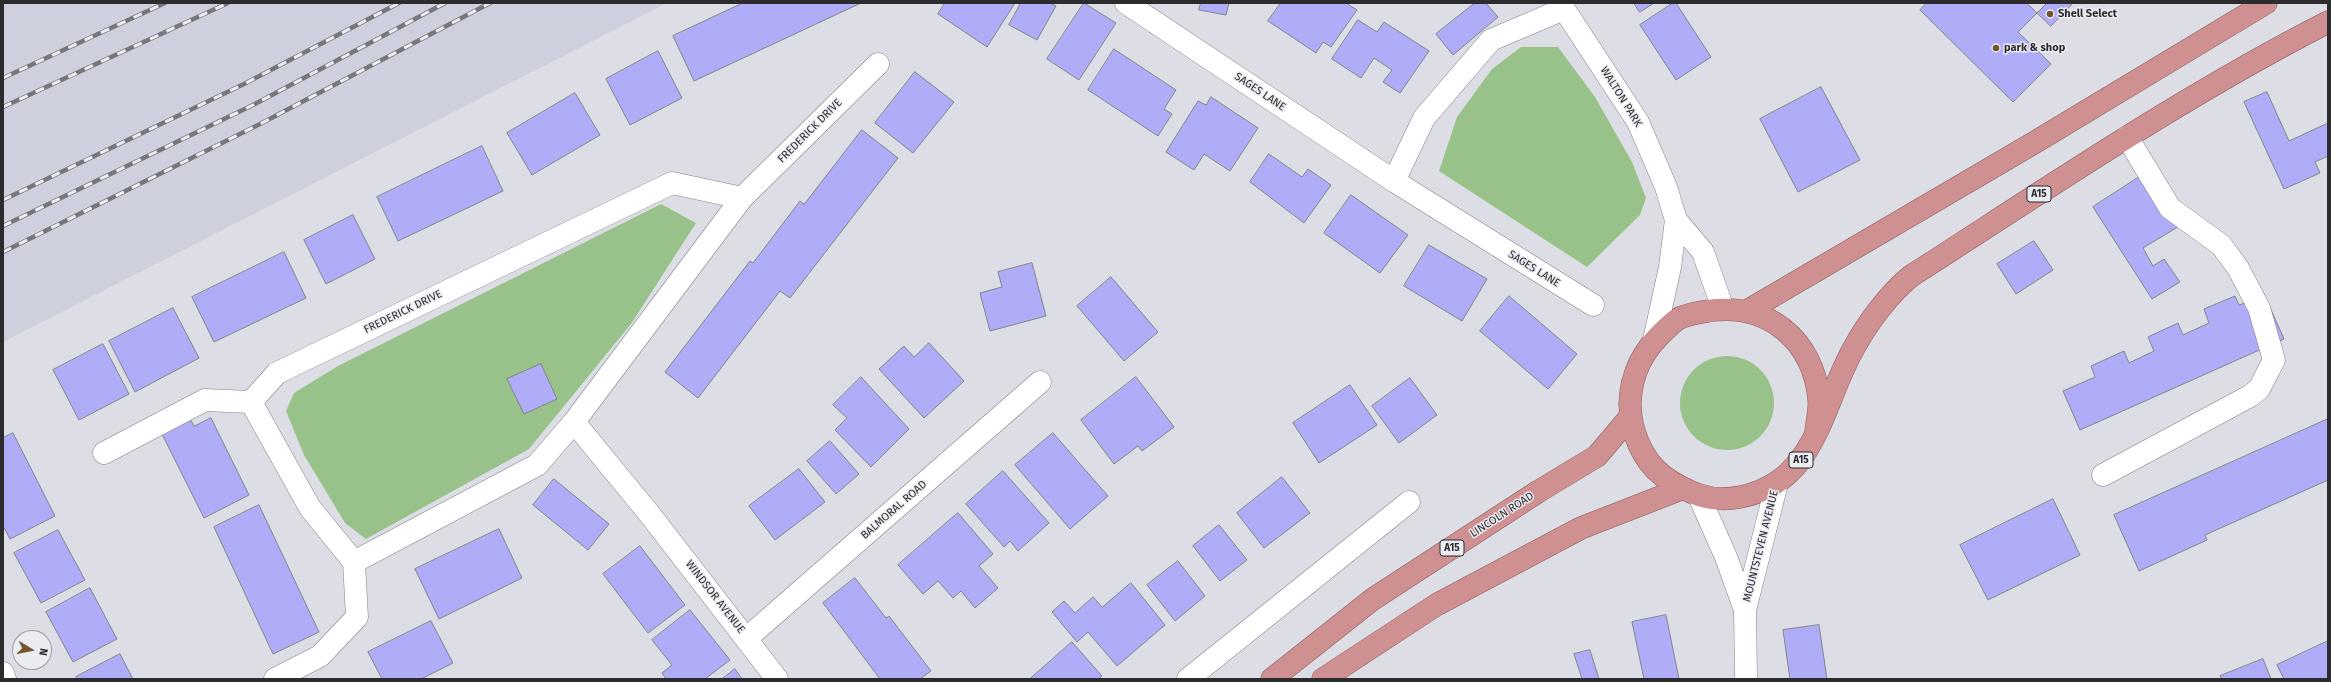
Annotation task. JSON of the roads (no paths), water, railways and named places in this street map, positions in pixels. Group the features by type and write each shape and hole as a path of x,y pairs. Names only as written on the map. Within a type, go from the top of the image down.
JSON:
{"highway":[{"path":"1747,311 2032,144 2266,3"},
{"name":"A15","path":"1816,431 1820,401 1814,372 1805,352 1791,336 1773,322 1747,311 1723,309 1697,313 1677,319 1654,340 1639,362 1631,386 1630,417 1639,446 1657,471 1690,493 1728,500 1757,494 1784,479 1804,458 1855,346 1896,288 1911,276 2127,137 2268,52 2328,22"},
{"name":"LINCOLN ROAD","path":"1272,679 1373,599 1597,456 1630,417"},
{"name":"A15","path":"1323,679 1436,605 1581,528 1690,493"}],"street":[{"name":"SAGES LANE","path":"1126,3 1394,181 1593,305"},
{"path":"1394,181 1424,118 1491,40 1563,6"},
{"name":"WALTON PARK","path":"1563,6 1638,122 1666,187 1676,220 1703,252 1723,309"},
{"name":"FREDERICK DRIVE","path":"354,562 537,465 574,422 742,198 878,64"},
{"path":"2103,475 2250,396 2259,388 2274,360 2259,308 2238,268 2222,245 2170,208 2127,137"},
{"name":"FREDERICK DRIVE","path":"251,402 278,373 672,183 742,198"},
{"name":"WALTON PARK","path":"1654,340 1670,267 1676,220"},
{"name":"BALMORAL ROAD","path":"747,638 1040,382"},
{"path":"104,453 205,400 251,402 310,508 354,562 357,617 320,656 275,679"},
{"name":"WINDSOR AVENUE","path":"574,422 651,516 747,638 777,679"},
{"name":"MOUNTSTEVEN AVENUE","path":"1746,679 1745,610 1777,483"},
{"name":"MOUNTSTEVEN AVENUE","path":"1690,493 1726,557 1745,610"},
{"path":"1188,679 1409,502"},
{"path":"3,673 6,679"}],"railway":[{"path":"3,78 165,3"},
{"path":"3,107 228,3"},
{"path":"3,200 244,84 399,3"},
{"path":"3,226 253,105 445,3"},
{"path":"3,252 260,124 490,3"}],"place":[{"name":"Shell Select","path":"2050,14"},
{"name":"park & shop","path":"1996,48"}]}
